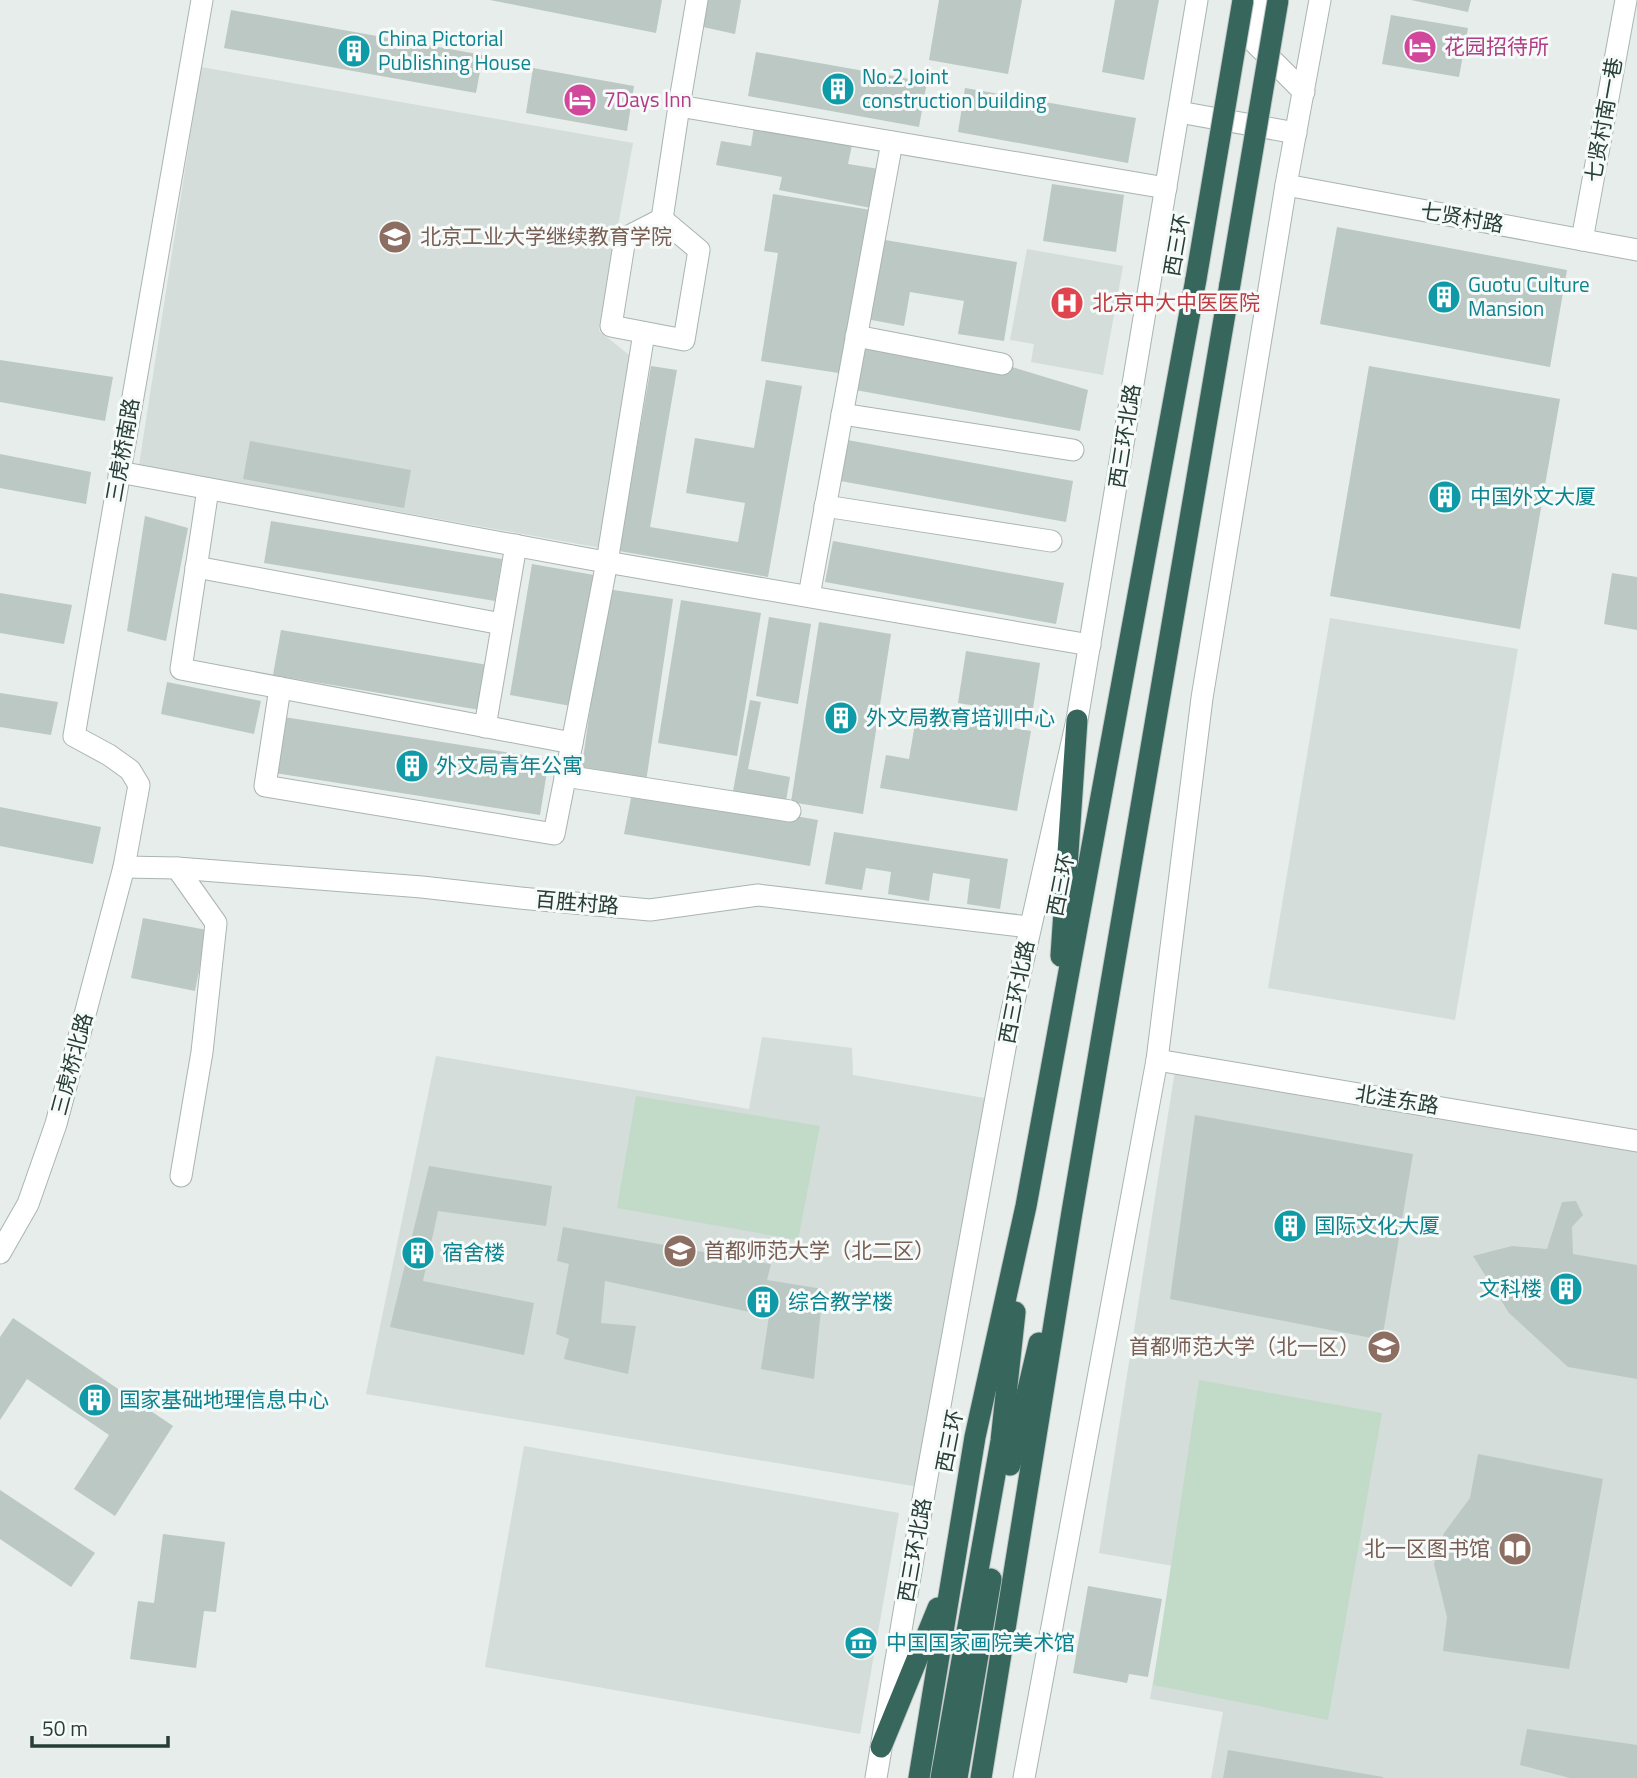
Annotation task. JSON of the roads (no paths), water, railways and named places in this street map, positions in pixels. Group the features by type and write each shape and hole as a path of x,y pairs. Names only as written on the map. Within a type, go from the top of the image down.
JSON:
{"highway":[{"name":"西三环","path":"919,1778 975,1437 1026,1206 1196,278 1243,0"},
{"path":"981,1778 1072,1212 1278,0"},
{"path":"1054,1055 1077,720"},
{"path":"957,1778 1007,1443 1026,1206"},
{"path":"941,1778 1007,1443 1072,1212"},
{"path":"881,1747 953,1573"}],"street":[{"name":"三虎桥南路","path":"124,867 139,785 130,770 74,736 202,0"},
{"path":"662,219 697,0"},
{"name":"西三环北路","path":"876,1778 925,1488 1011,1015 1077,720 1197,0"},
{"path":"1258,0 1252,40 1304,92"},
{"path":"1024,1778 1157,1060 1202,698 1286,185 1320,0"},
{"name":"七贤村南一巷","path":"1582,240 1626,0"},
{"path":"679,106 1166,188"},
{"path":"1179,112 1296,133"},
{"path":"809,597 891,142"},
{"name":"七贤村路","path":"1286,185 1637,250"},
{"path":"662,219 699,250 684,340 611,326 625,237 662,219"},
{"path":"280,688 265,786 554,834 607,562 644,333"},
{"path":"856,337 1002,364"},
{"path":"842,414 1073,450"},
{"path":"119,472 607,562 1090,645"},
{"path":"208,489 181,669 572,743"},
{"path":"825,506 1051,541"},
{"path":"485,727 516,545"},
{"path":"196,567 502,624"},
{"path":"565,776 790,811"},
{"name":"百胜村路","path":"124,867 177,868 422,887 650,910 758,895 1029,927"},
{"name":"三虎桥北路","path":"0,1253 28,1204 56,1124 124,867"},
{"path":"177,868 216,923 202,1052 181,1176"},
{"name":"北洼东路","path":"1157,1060 1637,1140"}],"place":[{"name":"花园招待所","path":"1420,47"},
{"name":"China Pictorial Publishing House","path":"354,51"},
{"name":"No.2 Joint construction building","path":"838,89"},
{"name":"7Days Inn","path":"580,100"},
{"name":"北京工业大学继续教育学院","path":"395,237"},
{"name":"Guotu Culture Mansion","path":"1444,297"},
{"name":"北京中大中医医院","path":"1067,303"},
{"name":"中国外文大厦","path":"1445,497"},
{"name":"外文局教育培训中心","path":"841,718"},
{"name":"外文局青年公寓","path":"412,766"},
{"name":"国际文化大厦","path":"1290,1226"},
{"name":"首都师范大学（北二区）","path":"680,1251"},
{"name":"宿舍楼","path":"418,1253"},
{"name":"文科楼","path":"1566,1289"},
{"name":"综合教学楼","path":"763,1302"},
{"name":"首都师范大学（北一区）","path":"1384,1347"},
{"name":"国家基础地理信息中心","path":"95,1400"},
{"name":"北一区图书馆","path":"1515,1549"},
{"name":"中国国家画院美术馆","path":"861,1643"}]}
